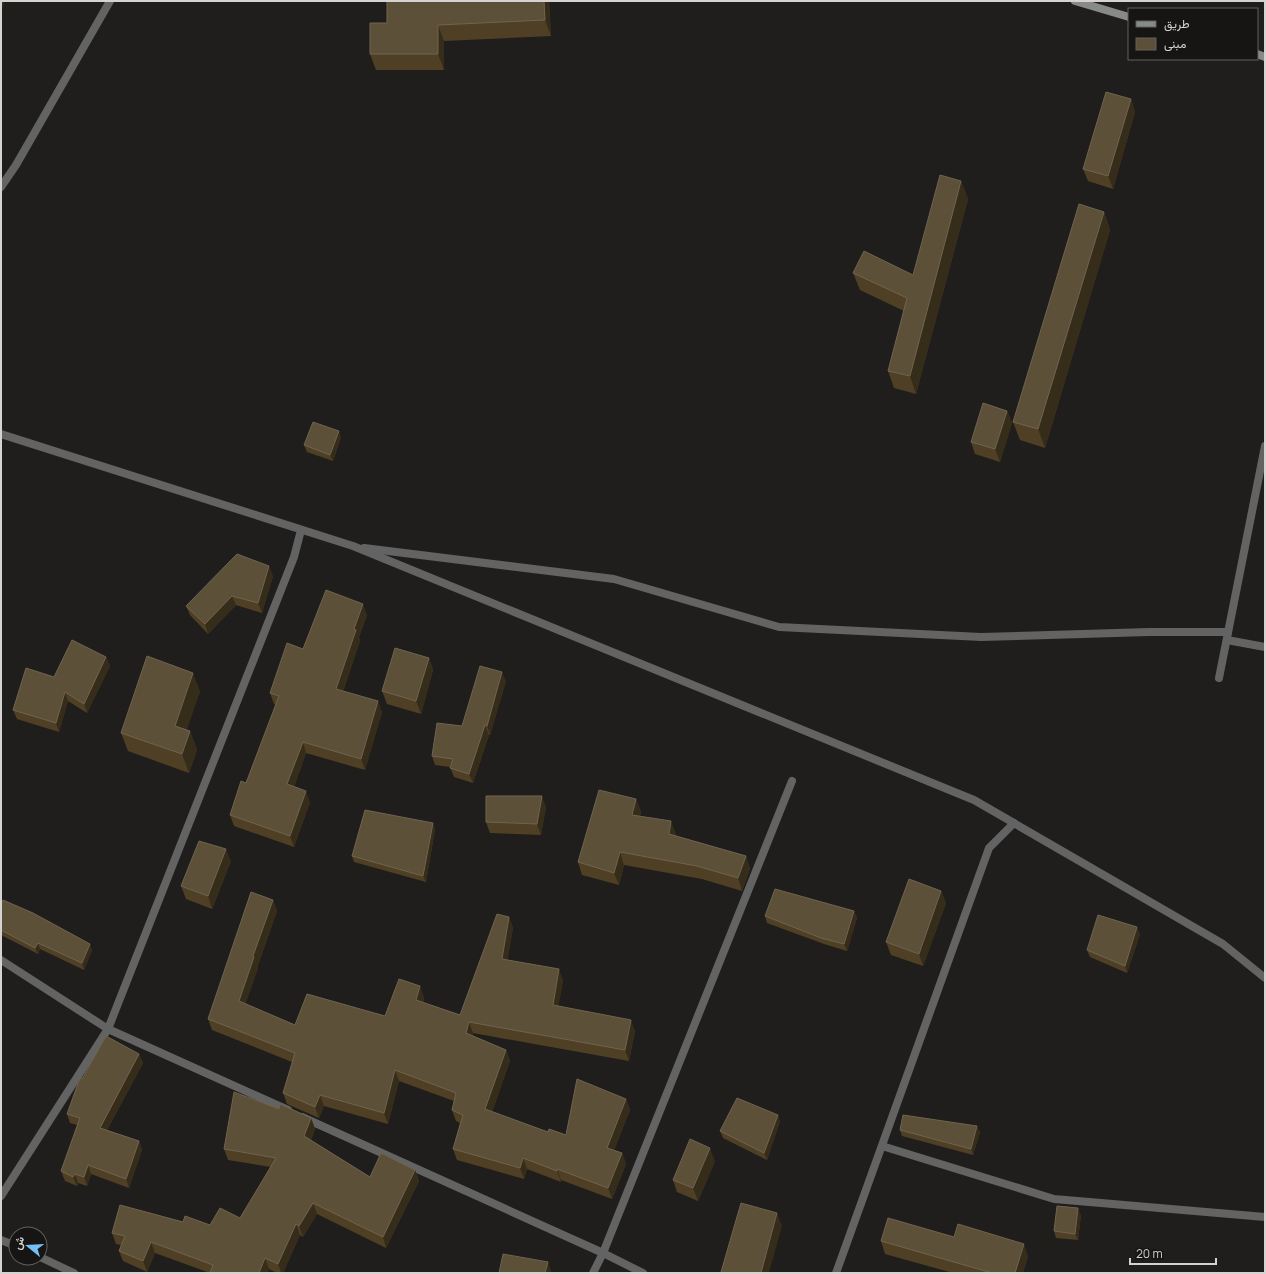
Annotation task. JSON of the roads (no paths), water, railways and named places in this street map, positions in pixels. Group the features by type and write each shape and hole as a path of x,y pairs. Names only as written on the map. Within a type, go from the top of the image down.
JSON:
{"main road":[{"path":"1075,1 1128,17"}],"street":[{"path":"1,187 16,165 110,1"},
{"path":"1,434 353,546 967,797 1223,944 1265,978"},
{"path":"1219,678 1265,446"},
{"path":"1,1196 108,1029 294,557 301,530"},
{"path":"353,546 614,579 779,627 981,637 1149,632 1227,636 1265,647"},
{"path":"593,1273 603,1253 792,781"},
{"path":"836,1273 989,848 1014,823"},
{"path":"1,960 108,1029 603,1253 643,1273"},
{"path":"882,1146 1054,1199 1265,1217"},
{"path":"48,1262 74,1273"}]}
